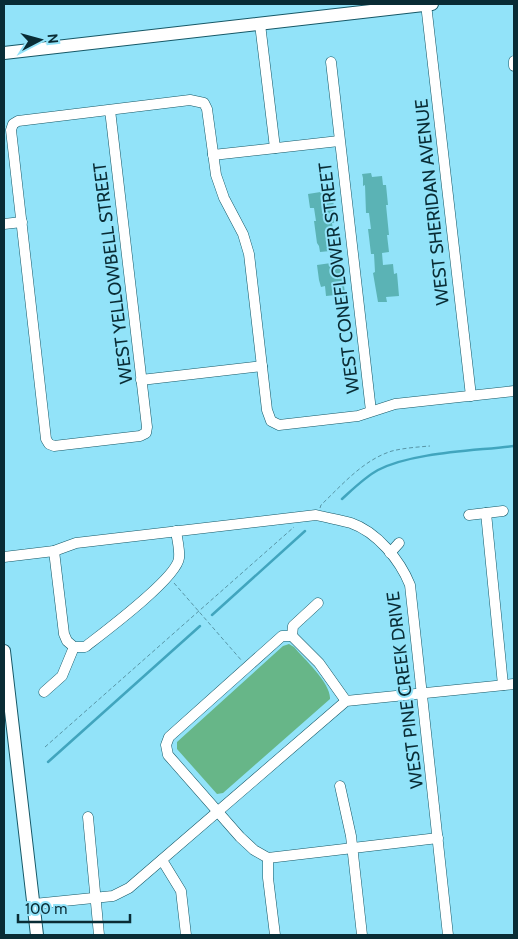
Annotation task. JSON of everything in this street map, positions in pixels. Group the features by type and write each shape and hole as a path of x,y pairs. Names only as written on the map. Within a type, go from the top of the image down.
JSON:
{"main road":[{"path":"4,54 432,4"},
{"path":"4,651 37,935"}],"street":[{"name":"WEST SHERIDAN AVENUE","path":"421,4 470,396"},
{"path":"260,24 275,148"},
{"path":"514,61 514,66"},
{"name":"WEST CONEFLOWER STREET","path":"331,62 371,411"},
{"path":"4,224 22,222 11,130 13,124 18,120 190,100 204,103 207,109 216,176 224,198 243,234 249,254 267,410 271,421 279,425 358,416 395,404 514,391"},
{"name":"WEST YELLOWBELL STREET","path":"22,222 46,439 49,444 54,446 140,436 146,433 147,427 110,110"},
{"path":"213,155 339,141"},
{"path":"141,380 262,366"},
{"path":"469,514 503,511"},
{"path":"486,513 503,685"},
{"name":"WEST PINE CREEK DRIVE","path":"4,557 54,551 76,542 316,515 353,524 379,539 405,573 410,585 448,935"},
{"path":"54,551 64,634 67,641 74,647 85,647 175,568 179,558 176,531"},
{"path":"390,553 399,543"},
{"path":"292,636 293,626 318,603"},
{"path":"346,701 319,663 292,636 282,636 168,737 166,746 168,755 218,813 254,850 268,858 438,838"},
{"path":"44,692 62,676 74,647"},
{"path":"34,904 113,896 129,888 346,701 514,684"},
{"path":"340,786 352,848 362,935"},
{"path":"88,817 99,935"},
{"path":"268,858 268,878 275,935"},
{"path":"162,860 181,891 186,935"}],"path":[{"path":"316,515 321,504 373,459 392,451 430,446"},
{"path":"45,747 294,527 293,518"},
{"path":"168,576 247,667"}],"green space":[{"path":"289,644 294,647 322,679 330,699 223,793 217,794 177,749 177,742 283,646"}],"building":[{"path":"371,173 372,177 382,176 383,185 386,185 389,252 382,253 383,265 393,264 394,274 397,273 399,296 386,297 387,302 378,302 373,273 375,272 374,254 371,254 368,229 371,229 369,213 366,213 365,185 363,186 362,174"},
{"path":"333,190 334,215 336,215 337,222 332,223 334,236 338,236 337,254 339,269 342,269 345,294 345,298 336,299 336,295 326,296 325,286 321,287 319,280 317,265 331,263 330,251 320,252 314,221 316,221 314,208 310,208 308,194"}],"waterway":[{"path":"342,499 368,476 392,464 408,459 514,446"},
{"path":"212,615 305,531"},
{"path":"48,762 200,626"}]}
